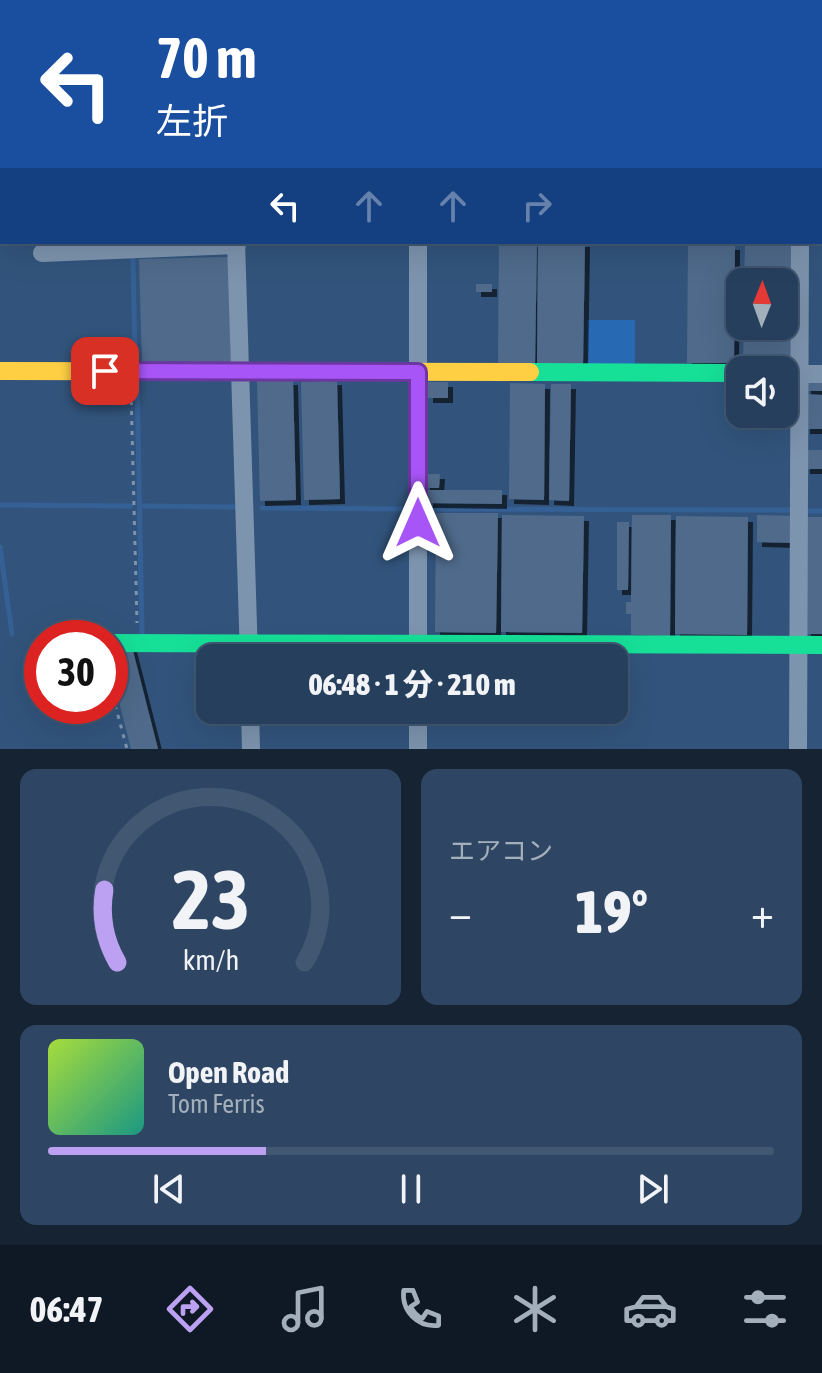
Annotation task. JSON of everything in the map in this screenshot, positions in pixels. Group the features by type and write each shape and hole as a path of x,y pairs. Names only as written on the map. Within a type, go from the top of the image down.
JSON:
{"street":[{"path":"42,253 217,244"},
{"path":"236,244 245,371 252,644"},
{"path":"418,244 418,644"},
{"path":"793,356 800,244"},
{"path":"0,371 726,373"},
{"path":"798,374 822,374"},
{"path":"793,428 798,749"},
{"path":"128,643 196,645"},
{"path":"628,647 822,645"},
{"path":"250,724 251,749"},
{"path":"418,724 418,749"}],"path":[{"path":"131,371 138,643"},
{"path":"120,724 127,749"}],"shaded area":[{"path":"587,320 635,320 635,369 587,368"}],"building":[{"path":"499,244 537,244 535,365 498,365"},
{"path":"538,244 585,244 583,365 537,365"},
{"path":"688,245 735,245 735,268 726,268 726,340 734,340 734,356 726,356 726,363 687,363"},
{"path":"745,246 792,246 792,268 744,268"},
{"path":"229,257 231,363 142,365 139,259"},
{"path":"476,284 492,284 492,292 476,292"},
{"path":"744,340 791,340 791,356 743,356"},
{"path":"293,380 296,500 260,501 257,381"},
{"path":"337,380 340,499 304,500 301,382"},
{"path":"806,381 822,381 822,391 806,391"},
{"path":"428,382 448,382 448,398 428,398"},
{"path":"510,383 545,384 544,500 509,499"},
{"path":"551,384 571,384 569,501 549,500"},
{"path":"805,394 822,395 822,429 805,429"},
{"path":"805,450 822,450 822,469 805,469"},
{"path":"425,474 440,474 439,488 425,488"},
{"path":"428,490 502,490 502,504 428,503"},
{"path":"436,513 498,513 496,633 435,632"},
{"path":"502,515 584,516 582,633 501,632"},
{"path":"632,515 671,515 670,636 631,635 631,614 626,614 626,602 631,602"},
{"path":"757,515 793,516 793,543 757,542"},
{"path":"676,516 748,517 747,635 675,634"},
{"path":"807,517 822,517 822,634 806,634"},
{"path":"617,522 629,522 628,590 617,590"},
{"path":"128,647 132,647 158,749 131,749 125,724 128,724"}],"waterway":[{"path":"133,257 135,364"},
{"path":"137,377 142,635"},
{"path":"0,505 131,506"},
{"path":"140,506 239,507"},
{"path":"262,508 413,509"},
{"path":"424,509 791,510"},
{"path":"804,511 822,511"},
{"path":"0,547 12,634"}],"traffic: fast":[{"path":"530,372 726,373"},
{"path":"128,643 822,645"}],"traffic: slow":[{"path":"0,371 530,372"}],"route":[{"path":"105,371 418,372 418,523"}]}
